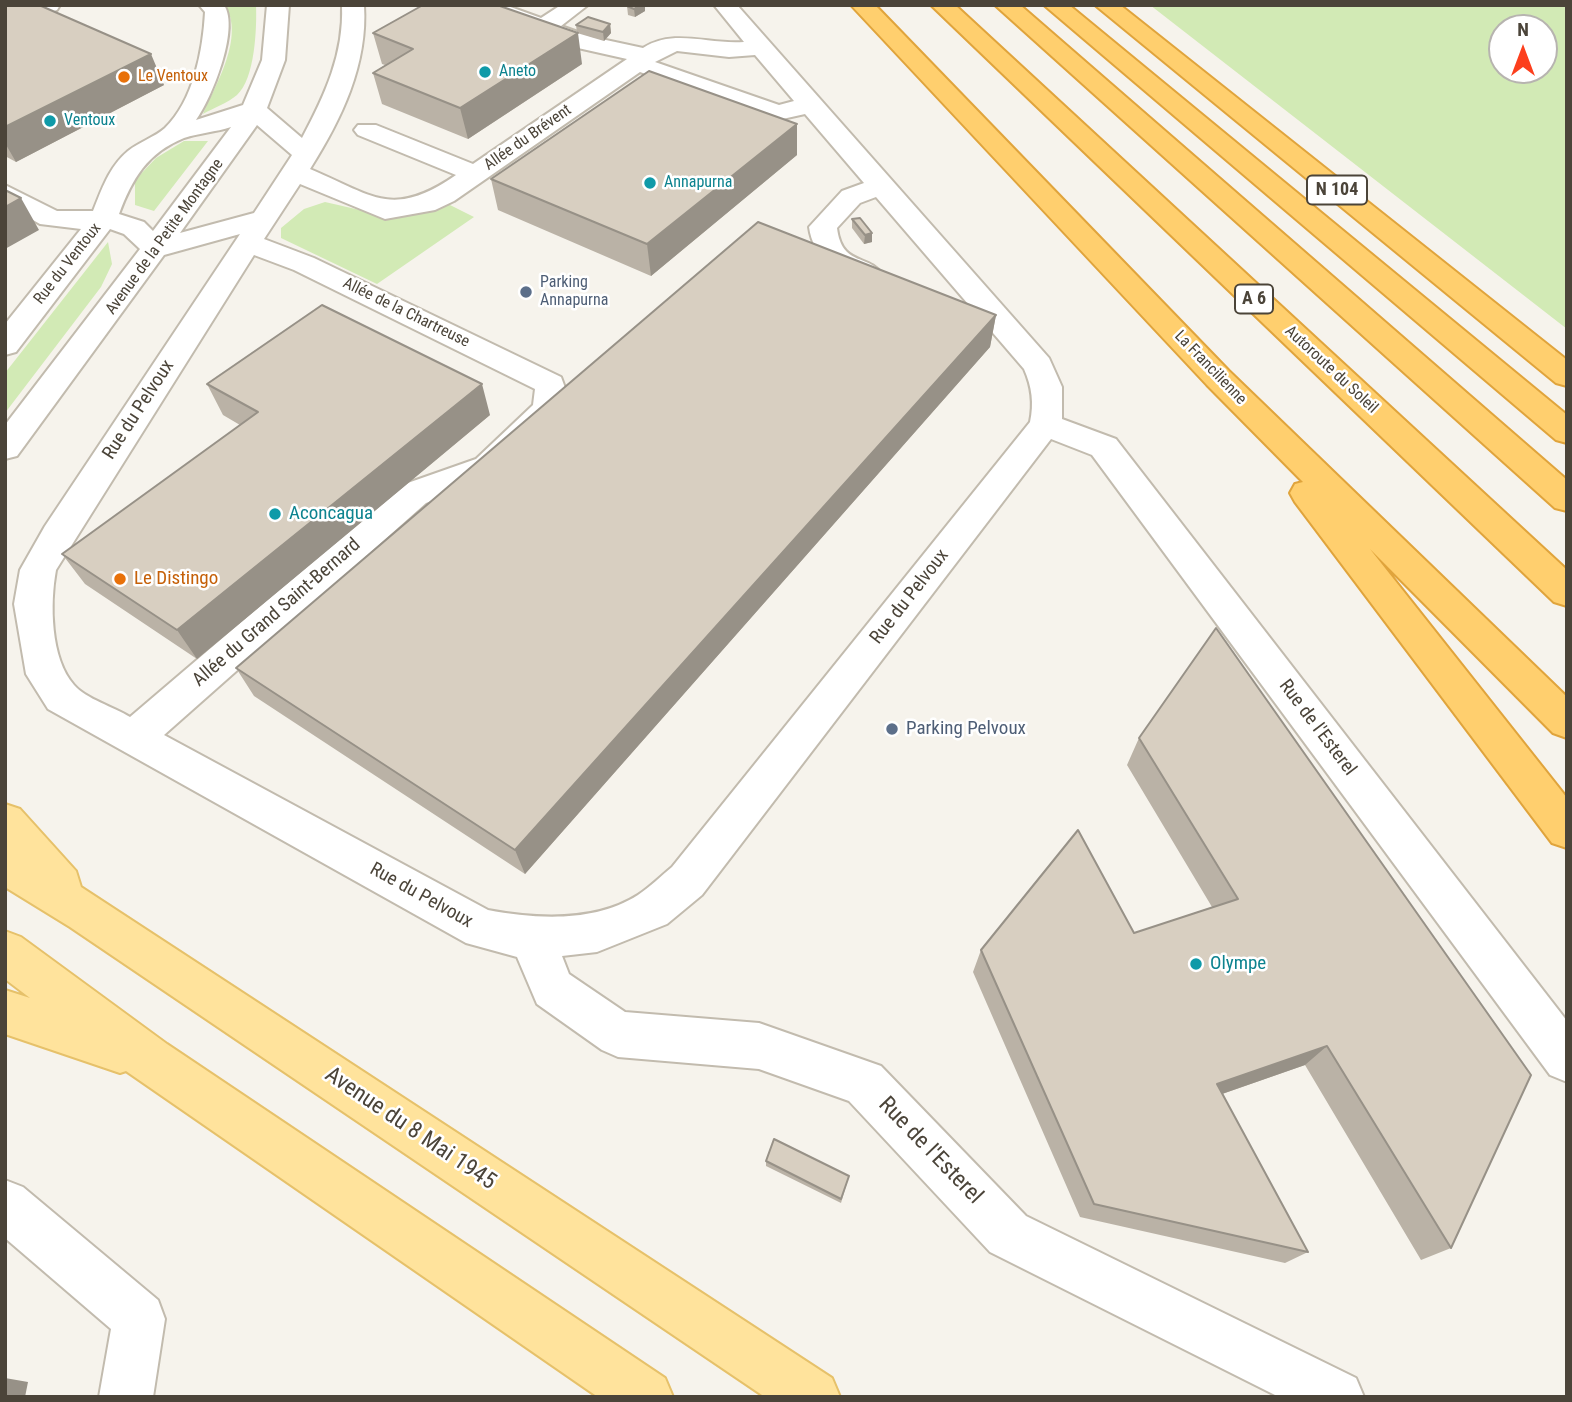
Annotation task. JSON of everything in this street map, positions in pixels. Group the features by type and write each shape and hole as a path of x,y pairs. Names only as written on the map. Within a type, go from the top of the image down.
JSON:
{"highway":[{"name":"La Francilienne","path":"862,5 1218,378 1567,722"},
{"name":"Autoroute du Soleil","path":"942,5 1567,592"},
{"path":"1006,5 1567,499"},
{"path":"1055,5 1567,432"},
{"name":"N 104","path":"1105,5 1567,376"},
{"path":"1218,378 1567,830"}],"main road":[{"path":"5,822 85,912"},
{"name":"Avenue du 8 Mai 1945","path":"5,864 85,912 813,1397"},
{"path":"5,952 150,1060 646,1397"},
{"path":"5,1012 150,1060"}],"street":[{"path":"5,19 48,5"},
{"name":"Rue du Ventoux","path":"5,345 104,218 119,178 137,157 174,133 201,91 215,41 216,10 210,5"},
{"name":"Avenue de la Petite Montagne","path":"5,448 156,249 254,110 274,65 279,28 278,5"},
{"name":"Rue du Pelvoux","path":"353,5 347,68 332,107 300,163 57,535 38,570 32,604 45,674 62,698 481,929 532,939 597,932 652,910 687,881 1045,425"},
{"path":"484,5 586,43 641,59 779,113 810,105"},
{"path":"542,27 577,5"},
{"path":"726,5 1038,365 1048,387 1050,407 1045,425"},
{"name":"Allée du Brévent","path":"254,110 300,163 385,211 425,205 476,174 660,47 677,44 729,50 761,47"},
{"path":"174,133 219,123 254,110"},
{"path":"367,130 476,174"},
{"path":"882,185 851,197 823,227 824,242 832,258 888,282"},
{"path":"5,193 50,218 78,222 104,218 134,228 156,249 257,230"},
{"name":"Allée de la Chartreuse","path":"257,230 304,264 540,378 550,384 552,396"},
{"path":"939,297 980,298"},
{"name":"Allée du Grand Saint-Bernard","path":"134,737 414,494 488,467 547,410 552,396"},
{"name":"Rue de l'Esterel","path":"1045,425 1104,447 1567,1059"},
{"name":"Rue de l'Esterel","path":"532,939 553,989 618,1034 759,1046 864,1083 1008,1234 1337,1397"},
{"path":"5,1205 139,1319 126,1397"}],"green space":[{"path":"225,5 256,5 251,66 237,95 203,114 221,75 230,46 232,31"},
{"path":"1150,5 1567,5 1567,329"},
{"path":"184,141 208,141 154,211 135,205 135,180 156,158"},
{"path":"325,202 395,218 429,212 448,204 474,217 377,284 281,238 281,228 304,209"},
{"path":"108,242 112,264 101,287 5,413 5,373"}],"building":[{"path":"5,5 39,5 151,54 5,127"},
{"path":"423,5 497,5 578,33 460,108 373,73 413,49 373,33"},
{"path":"588,17 610,24 603,32 576,25"},
{"name":"Annapurna","path":"649,71 797,124 647,244 491,179"},
{"path":"5,190 21,198 5,207"},
{"path":"860,218 872,233 865,235 852,219"},
{"path":"758,222 996,315 515,850 236,668"},
{"name":"Aconcagua","path":"322,305 482,384 177,630 62,554 258,412 207,384"},
{"name":"Olympe","path":"1216,628 1531,1075 1451,1248 1327,1046 1217,1084 1308,1252 1094,1204 981,950 1078,830 1134,933 1238,899 1139,738"},
{"path":"774,1139 849,1176 841,1199 766,1161"}],"place":[{"name":"Aneto","path":"485,72"},
{"name":"Le Ventoux","path":"124,77"},
{"name":"Ventoux","path":"50,121"},
{"name":"Annapurna","path":"650,183"},
{"name":"Parking Annapurna","path":"526,292"},
{"name":"Aconcagua","path":"275,514"},
{"name":"Le Distingo","path":"120,579"},
{"name":"Parking Pelvoux","path":"892,729"},
{"name":"Olympe","path":"1196,964"}]}
